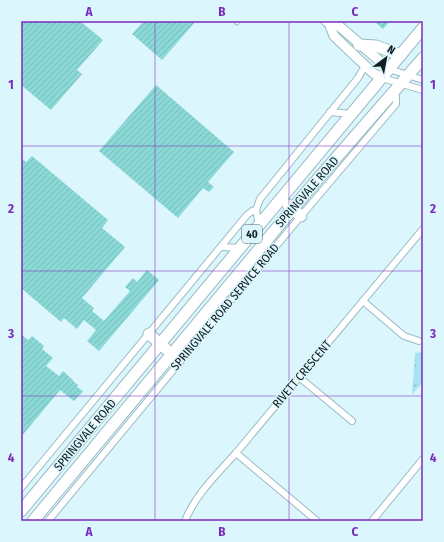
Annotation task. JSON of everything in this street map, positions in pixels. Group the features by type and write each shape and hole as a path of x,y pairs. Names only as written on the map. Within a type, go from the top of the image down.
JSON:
{"highway":[{"name":"SPRINGVALE ROAD","path":"21,511 423,28"},
{"path":"360,45 376,46 401,55"},
{"name":"SPRINGVALE ROAD","path":"33,521 172,354 297,212 423,58"},
{"path":"281,200 297,212"},
{"path":"149,334 172,354"}],"street":[{"path":"328,22 339,26 389,69 423,90"},
{"path":"328,22 334,36 376,75 382,78 423,80"},
{"path":"21,488 247,215 256,210 260,199 360,76 366,66"},
{"path":"330,112 352,114"},
{"name":"SPRINGVALE ROAD","path":"256,210 259,226"},
{"name":"SPRINGVALE ROAD SERVICE ROAD","path":"48,521 140,410 297,212"},
{"name":"RIVETT CRESCENT","path":"185,521 188,513 205,488 236,453 423,228"},
{"path":"221,247 240,248"},
{"path":"363,301 404,336 419,341"},
{"path":"299,377 352,421"},
{"name":"SPRINGVALE ROAD","path":"132,402 140,410"},
{"path":"236,453 317,521"},
{"path":"372,521 423,459"}],"green space":[{"path":"423,352 423,382 412,395 415,353"}],"building":[{"path":"21,21 80,21 103,40 77,70 82,74 51,110 21,85"},
{"path":"144,21 196,21 162,60 132,34"},
{"path":"374,21 390,21 383,29"},
{"path":"156,85 234,152 208,182 214,187 209,192 203,188 178,218 99,151"},
{"path":"32,156 108,220 102,228 125,247 82,298 94,308 92,311 104,321 130,291 125,287 133,278 137,282 147,270 159,280 99,351 87,341 96,330 84,320 77,329 64,318 61,322 21,288 21,158 26,162"},
{"path":"21,334 28,340 32,336 44,346 42,349 53,358 46,366 59,376 63,371 78,385 77,387 83,391 74,401 60,390 21,437"}]}
